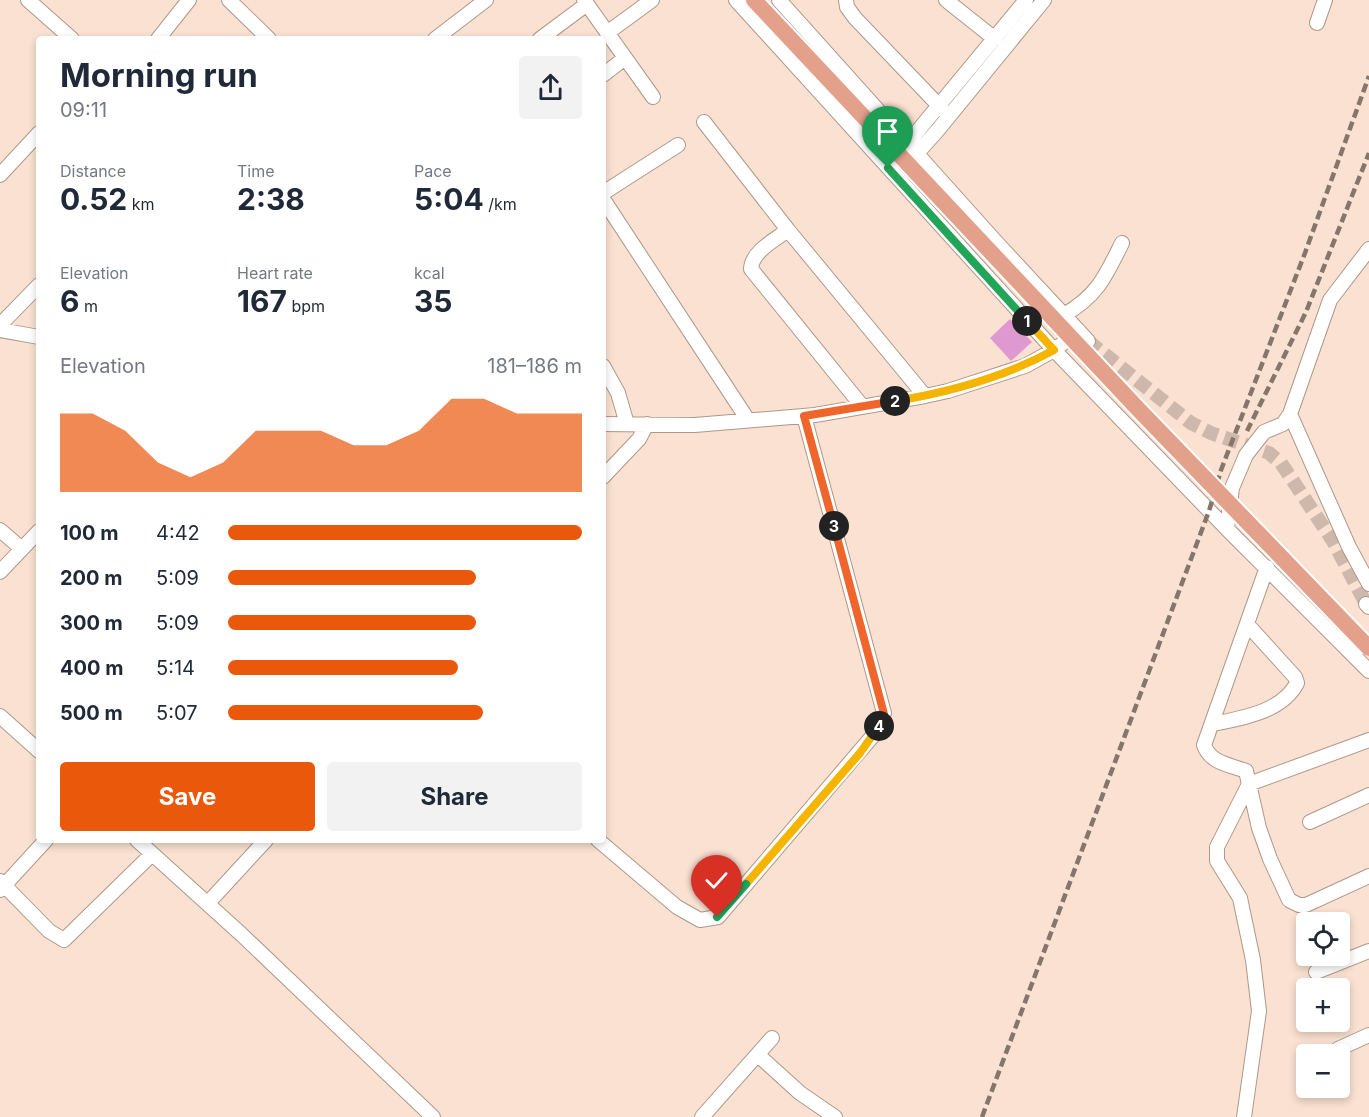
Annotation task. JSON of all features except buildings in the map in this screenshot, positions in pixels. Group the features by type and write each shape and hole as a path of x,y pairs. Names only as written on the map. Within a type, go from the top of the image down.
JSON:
{"main road":[{"path":"754,0 1140,411 1369,648"}],"street":[{"path":"28,0 69,36"},
{"path":"160,36 189,0"},
{"path":"230,0 266,36"},
{"path":"439,36 486,0"},
{"path":"607,33 652,0"},
{"path":"736,0 1054,350 1227,529 1369,671"},
{"path":"606,423 695,424 804,416 925,396 948,391 1025,366 1083,336 779,0"},
{"path":"846,0 847,7 855,18 945,111"},
{"path":"946,0 994,39"},
{"path":"945,111 994,39 1026,0"},
{"path":"892,172 1044,0"},
{"path":"1317,23 1325,0"},
{"path":"544,36 585,2 653,97"},
{"path":"606,73 625,58"},
{"path":"704,122 788,230 925,396"},
{"path":"0,176 36,136"},
{"path":"606,191 678,145"},
{"path":"606,204 748,420"},
{"path":"788,230 758,252 751,261 751,269 862,406"},
{"path":"1064,315 1090,298 1103,280 1122,243"},
{"path":"1227,529 1232,488 1246,455 1264,432 1283,424 1290,414 1330,300 1369,249"},
{"path":"36,288 0,327 36,336"},
{"path":"606,371 618,393 627,424"},
{"path":"1290,414 1349,547 1369,584"},
{"path":"601,843 677,907 700,920 717,917 877,731 884,714 804,416"},
{"path":"606,474 639,439 647,424"},
{"path":"0,530 22,549"},
{"path":"0,572 36,534"},
{"path":"1267,567 1204,745 1206,752 1220,762 1246,771 1263,838 1289,900 1299,905 1306,905 1369,876"},
{"path":"1213,724 1266,711 1292,691 1297,683 1295,676 1247,624"},
{"path":"3,724 36,750"},
{"path":"1244,1117 1259,1011 1253,960 1240,898 1217,861 1217,847 1249,784 1369,740"},
{"path":"1310,822 1369,795"},
{"path":"43,843 2,885 49,931 64,940 152,854"},
{"path":"140,843 208,903 433,1117"},
{"path":"208,903 263,843"},
{"path":"1316,972 1369,951"},
{"path":"1349,1044 1369,1035"},
{"path":"702,1117 772,1038"},
{"path":"758,1055 800,1093 835,1117"}],"tunnel":[{"path":"1088,341 1191,423 1211,433 1269,453 1281,463 1333,541 1366,604"}],"railway":[{"path":"982,1117 1369,76"},
{"path":"1247,431 1306,312 1369,153"}],"route":[{"path":"717,917 860,753 877,731 884,714 804,416 948,391 1025,366 1054,350 888,168"}]}
